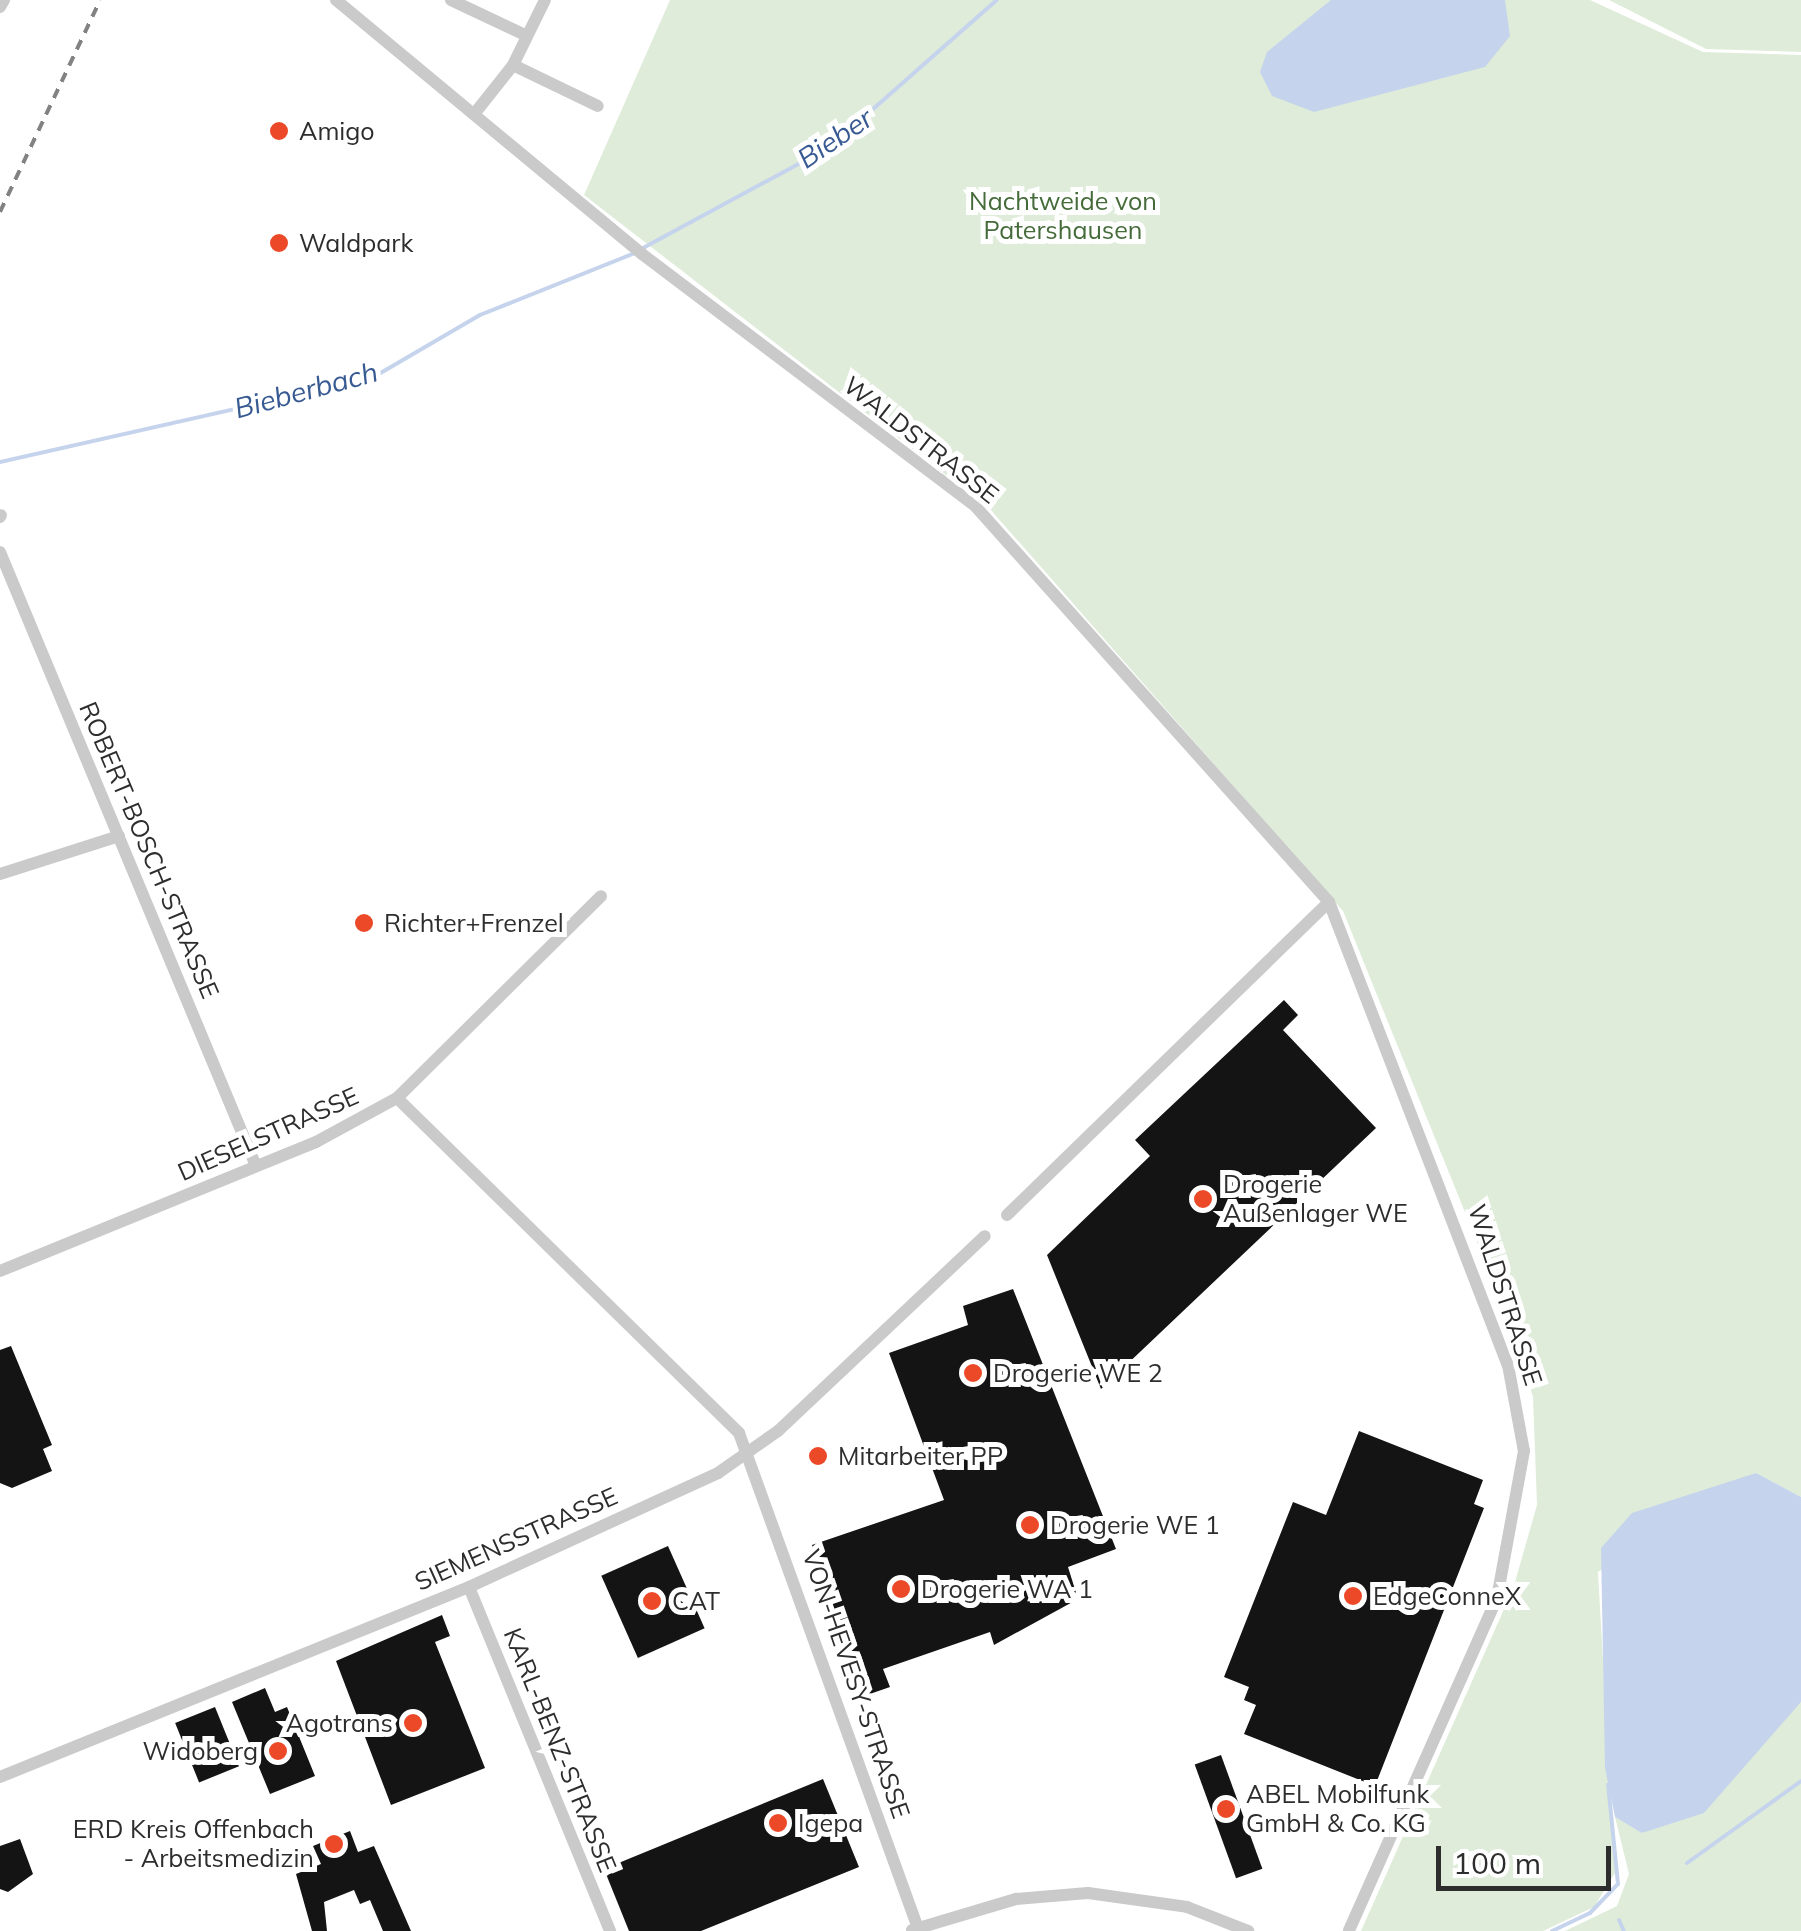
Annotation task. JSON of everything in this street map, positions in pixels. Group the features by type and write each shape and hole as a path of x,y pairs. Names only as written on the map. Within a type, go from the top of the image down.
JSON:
{"street":[{"path":"0,7 4,0"},
{"name":"WALDSTRASSE","path":"336,0 637,250 976,506 1329,902 1508,1365 1524,1452 1497,1598 1349,1931"},
{"path":"451,0 527,36"},
{"path":"475,113 513,65 544,0"},
{"path":"513,65 598,106"},
{"name":"ROBERT-BOSCH-STRASSE","path":"0,552 256,1166"},
{"path":"0,874 119,836"},
{"name":"DIESELSTRASSE","path":"0,1271 256,1166 397,1098 601,896"},
{"path":"1008,1215 1329,902"},
{"path":"397,1098 707,1395 745,1454"},
{"name":"SIEMENSSTRASSE","path":"0,1777 469,1587 745,1454 985,1236"},
{"name":"VON-HEVESY-STRASSE","path":"745,1454 915,1930"},
{"name":"KARL-BENZ-STRASSE","path":"469,1587 610,1931"},
{"path":"915,1930 1016,1900 1088,1893 1152,1899 1248,1931"}],"green space":[{"name":"Nachtweide von Patershausen","path":"670,0 1590,0 1703,52 1801,55 1801,1497 1755,1473 1598,1572 1615,1873 1594,1907 1543,1931 1361,1931 1513,1589 1537,1505 1533,1397 1507,1316 1343,911 990,509 584,195"},
{"path":"1609,0 1801,0 1801,52 1706,49"},
{"path":"1801,1702 1801,1931 1565,1931 1617,1906 1629,1874 1615,1817 1643,1833"}],"water":[{"path":"1331,0 1505,0 1510,36 1485,67 1314,112 1272,96 1260,72 1267,52"},
{"path":"1756,1473 1801,1497 1801,1702 1704,1813 1642,1833 1615,1817 1605,1768 1601,1548 1632,1513"}],"building":[{"name":"Drogerie Außenlager WE","path":"1284,1000 1298,1015 1283,1030 1376,1128 1101,1389 1047,1255 1150,1156 1135,1140"},
{"path":"1013,1289 1116,1549 1068,1567 1078,1599 994,1645 990,1632 883,1669 890,1687 864,1696 812,1545 944,1500 889,1353 968,1325 963,1306"},
{"path":"11,1346 52,1445 43,1449 52,1471 12,1488 0,1483 0,1350"},
{"name":"EdgeConneX","path":"1359,1431 1483,1480 1474,1504 1484,1508 1375,1786 1244,1734 1256,1705 1244,1700 1249,1687 1224,1677 1293,1502 1326,1515"},
{"name":"CAT","path":"668,1546 705,1628 638,1658 601,1576"},
{"name":"Agotrans","path":"442,1615 450,1636 435,1642 485,1768 391,1805 336,1661"},
{"name":"Widoberg","path":"265,1688 275,1712 287,1707 315,1776 270,1794 232,1702"},
{"path":"215,1707 239,1766 199,1782 175,1723"},
{"name":"ABEL Mobilfunk GmbH & Co. KG","path":"1221,1755 1262,1869 1236,1878 1195,1765"},
{"name":"Igepa","path":"823,1779 859,1867 701,1931 629,1931 604,1869"},
{"path":"350,1831 358,1852 374,1846 411,1931 383,1931 370,1900 360,1904 354,1890 324,1902 327,1931 312,1931 296,1874 321,1864 313,1846"},
{"path":"20,1839 33,1874 8,1892 0,1889 0,1846"}],"waterway":[{"name":"Bieber","path":"643,248 830,147 997,0"},
{"name":"Bieberbach","path":"0,462 372,378 480,315 635,253"},
{"path":"1687,1863 1801,1781"},
{"path":"1552,1931 1590,1913 1618,1884 1608,1784"},
{"path":"1619,1920 1624,1931"}],"railway":[{"path":"0,212 100,0"}],"place":[{"name":"Amigo","path":"279,131"},
{"name":"Waldpark","path":"279,243"},
{"name":"Richter+Frenzel","path":"364,923"},
{"name":"Drogerie Außenlager WE","path":"1203,1199"},
{"name":"Drogerie WE 2","path":"973,1373"},
{"name":"Mitarbeiter PP","path":"818,1456"},
{"name":"Drogerie WE 1","path":"1030,1525"},
{"name":"Drogerie WA 1","path":"901,1589"},
{"name":"EdgeConneX","path":"1353,1596"},
{"name":"CAT","path":"652,1601"},
{"name":"Agotrans","path":"413,1723"},
{"name":"Widoberg","path":"278,1751"},
{"name":"ABEL Mobilfunk GmbH & Co. KG","path":"1226,1809"},
{"name":"Igepa","path":"778,1823"},
{"name":"ERD Kreis Offenbach - Arbeitsmedizin","path":"334,1844"}]}
